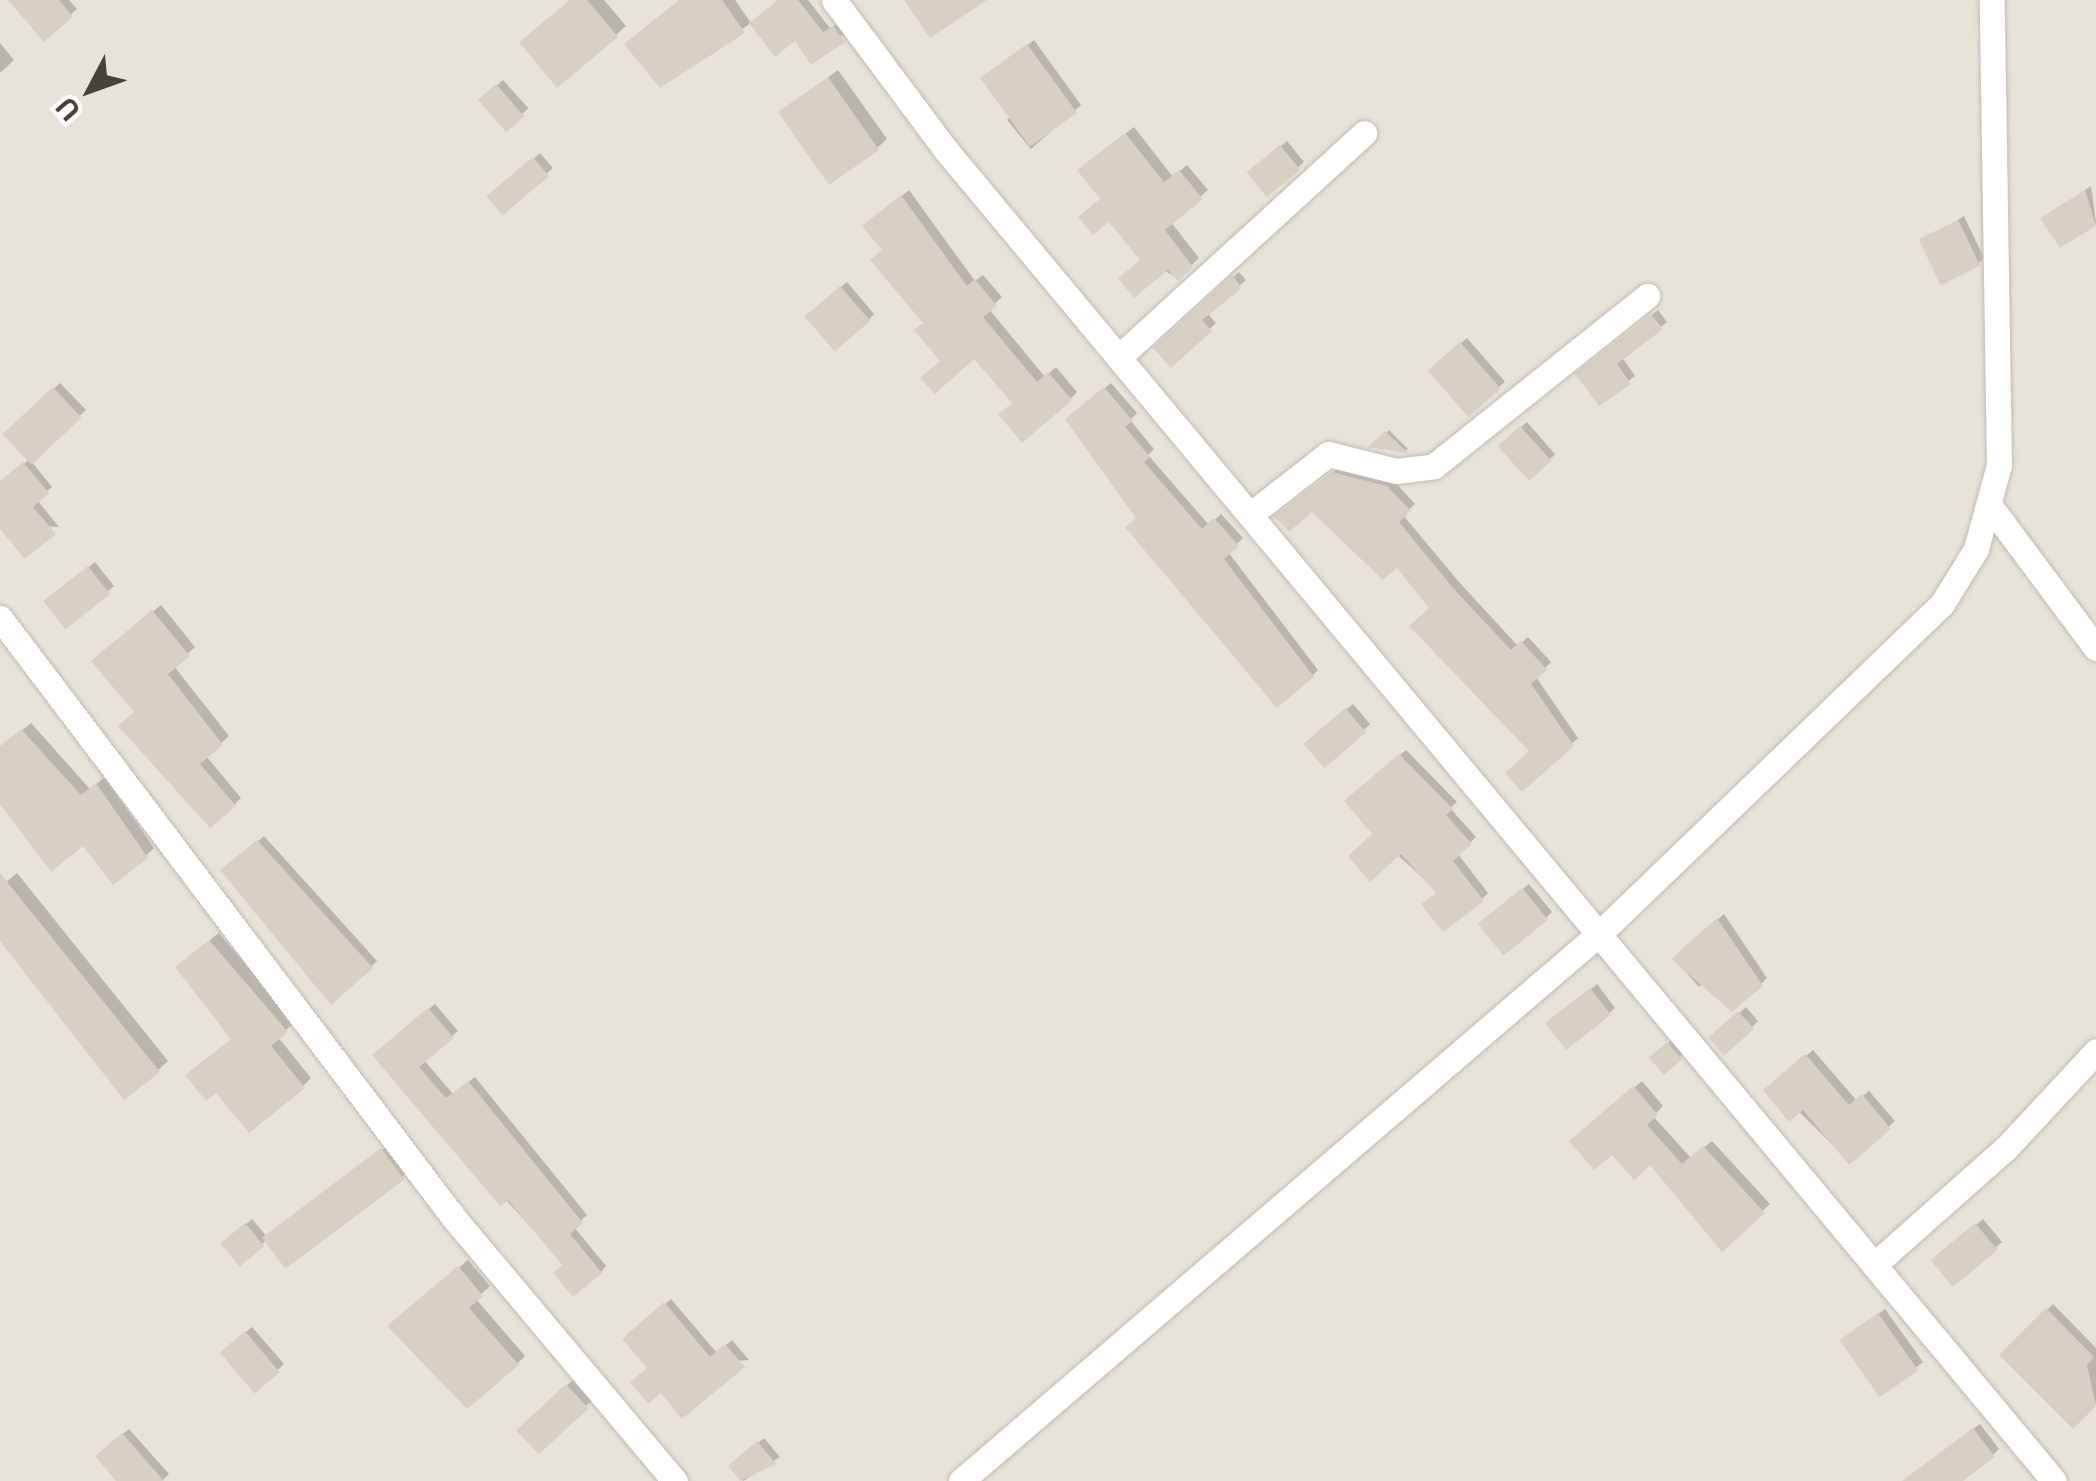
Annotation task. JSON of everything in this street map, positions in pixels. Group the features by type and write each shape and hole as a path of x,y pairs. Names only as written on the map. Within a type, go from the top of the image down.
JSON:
{"street":[{"path":"834,0 1119,357 2054,1481"},
{"path":"961,1481 1600,933 1906,647 1976,549 1990,506 2003,383 1992,0"},
{"path":"1119,357 1364,134"},
{"path":"1250,514 1328,454 1396,471 1434,466 1647,296"},
{"path":"1990,506 2096,648"},
{"path":"0,618 454,1218 675,1481"},
{"path":"1874,1265 2006,1148 2096,1051"}],"shaded area":[{"path":"0,0 2096,0 2096,1481 0,1481"}],"building":[{"path":"8,0 59,0 73,17 44,42"},
{"path":"570,0 587,0 618,37 557,88 519,42"},
{"path":"679,0 722,0 745,33 660,88 624,44"},
{"path":"778,0 798,0 823,32 833,26 845,42 811,65 795,41 775,57 749,23"},
{"path":"904,0 987,0 930,38"},
{"path":"1027,44 1077,113 1030,147 980,78"},
{"path":"828,77 879,150 829,185 778,112"},
{"path":"496,84 524,116 506,132 478,100"},
{"path":"1125,133 1164,182 1179,170 1203,199 1165,230 1193,267 1178,281 1168,270 1134,298 1118,278 1140,260 1109,222 1093,235 1078,217 1100,199 1077,170"},
{"path":"1280,145 1300,170 1267,197 1247,172"},
{"path":"533,157 549,176 502,215 486,196"},
{"path":"2085,190 2096,226 2060,248 2040,218"},
{"path":"901,195 967,286 975,279 997,306 983,317 1037,382 1048,372 1072,400 1022,443 998,414 1012,403 974,359 935,394 920,378 940,361 914,330 923,323 870,260 882,250 862,226"},
{"path":"1958,220 1980,266 1941,285 1918,239"},
{"path":"1232,275 1242,288 1202,320 1212,331 1171,368 1153,348"},
{"path":"840,286 870,321 835,352 805,317"},
{"path":"1651,314 1663,329 1617,364 1631,384 1599,406 1575,374"},
{"path":"1460,342 1501,389 1468,417 1428,370"},
{"path":"53,387 82,418 31,465 3,434"},
{"path":"1104,387 1133,421 1125,427 1150,457 1144,462 1202,529 1214,518 1239,546 1224,559 1314,677 1277,708 1125,527 1136,518 1065,419"},
{"path":"1520,426 1551,461 1529,481 1498,446"},
{"path":"1385,431 1408,453 1368,447"},
{"path":"23,462 49,493 33,507 56,534 25,559 0,529 0,481"},
{"path":"1332,472 1387,486 1411,511 1399,522 1453,588 1511,650 1521,641 1547,670 1531,684 1574,746 1522,792 1505,773 1529,751 1409,626 1429,608 1397,568 1383,580 1312,512 1289,532 1274,516"},
{"path":"88,566 110,594 65,629 43,601"},
{"path":"152,610 190,656 168,674 223,745 200,764 236,806 210,828 118,726 134,712 91,661"},
{"path":"1345,708 1366,732 1324,768 1303,744"},
{"path":"21,729 81,795 96,783 148,858 113,885 83,846 51,872 0,804 0,746"},
{"path":"1399,754 1453,809 1446,815 1472,844 1453,861 1484,901 1443,932 1421,904 1436,893 1401,854 1370,882 1348,856 1372,834 1344,801"},
{"path":"257,840 373,968 331,1005 220,870"},
{"path":"0,873 160,1072 124,1100 0,941"},
{"path":"1522,888 1548,920 1504,956 1478,924"},
{"path":"1717,918 1763,986 1732,1012 1671,959"},
{"path":"209,940 288,1032 271,1046 305,1088 249,1133 216,1093 206,1101 185,1075 231,1039 175,967"},
{"path":"1590,988 1611,1015 1566,1050 1545,1023"},
{"path":"428,1008 454,1038 419,1067 446,1098 468,1081 583,1223 570,1234 602,1273 573,1297 553,1273 562,1265 508,1200 500,1206 372,1055"},
{"path":"1738,1011 1754,1029 1724,1056 1708,1038"},
{"path":"1667,1042 1682,1059 1664,1075 1649,1058"},
{"path":"1805,1054 1849,1105 1862,1094 1891,1129 1849,1165 1803,1110 1789,1122 1763,1090"},
{"path":"1633,1086 1658,1115 1647,1125 1682,1164 1703,1146 1765,1213 1722,1252 1650,1165 1634,1180 1612,1155 1594,1170 1569,1141"},
{"path":"381,1148 404,1179 285,1269 262,1238"},
{"path":"245,1223 264,1246 240,1267 220,1244"},
{"path":"1975,1223 1997,1250 1953,1287 1931,1260"},
{"path":"458,1266 483,1296 469,1308 519,1365 467,1409 387,1326"},
{"path":"664,1302 710,1357 725,1344 745,1367 682,1419 661,1393 648,1404 630,1382 647,1368 622,1339"},
{"path":"2046,1308 2094,1357 2087,1365 2096,1406 2073,1429 1999,1355"},
{"path":"1878,1313 1918,1370 1880,1397 1839,1340"},
{"path":"245,1331 280,1372 254,1394 220,1352"},
{"path":"566,1384 589,1408 539,1455 516,1430"},
{"path":"1973,1428 1995,1457 1963,1481 1902,1481"},
{"path":"122,1433 164,1481 116,1481 95,1456"},
{"path":"757,1441 776,1464 740,1481 728,1466"}]}
